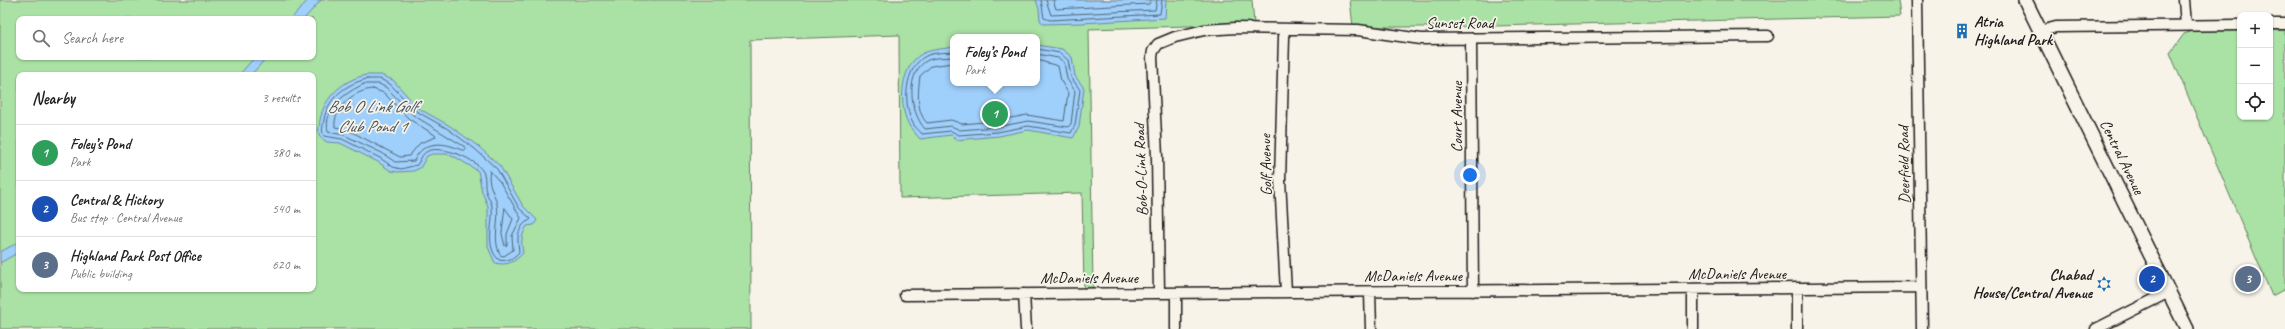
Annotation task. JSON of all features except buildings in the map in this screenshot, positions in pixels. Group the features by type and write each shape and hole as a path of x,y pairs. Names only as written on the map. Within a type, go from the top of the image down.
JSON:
{"main road":[{"name":"Central Avenue","path":"2025,0 2187,329"}],"street":[{"name":"Deerfield Road","path":"1917,0 1922,329"},
{"path":"2184,0 2186,25"},
{"path":"2041,31 2056,27 2237,24"},
{"path":"2273,24 2285,24"},
{"name":"Sunset Road","path":"1155,47 1162,42 1190,33 1236,28 1358,30 1422,39 1768,36"},
{"name":"Golf Avenue","path":"1284,37 1280,180 1286,292"},
{"name":"Court Avenue","path":"1471,39 1473,291"},
{"name":"Bob-O-Link Road","path":"1155,47 1152,57 1157,156 1159,293"},
{"name":"McDaniels Avenue","path":"905,294 1693,290 1921,287"},
{"path":"1797,289 1797,329"},
{"path":"1693,290 1693,329"},
{"path":"1370,292 1371,329"},
{"path":"2096,329 2169,292"},
{"path":"1176,293 1176,329"},
{"path":"1024,294 1026,329"}],"green space":[{"path":"0,0 1252,0 1254,24 1089,29 1093,288 1084,288 1082,193 900,198 899,35 750,40 751,329 0,329"},
{"path":"1350,0 1898,0 1900,16 1452,27 1353,27"},
{"path":"2196,30 2237,30 2237,120 2273,120 2273,30 2285,30 2285,289 2272,296 2170,53 2184,34"}],"water":[{"path":"308,0 321,0 307,16 294,16"},
{"path":"1036,0 1166,0 1165,18 1043,24 1040,20"},
{"path":"1040,45 1062,49 1072,57 1075,76 1084,88 1079,127 1073,138 1028,130 999,136 956,140 951,135 920,139 910,127 906,118 903,108 903,85 906,74 917,57 929,51 950,48 950,86 1040,86"},
{"path":"252,60 264,60 254,72 242,72"},
{"name":"Bob O Link Golf Club Pond 1","path":"366,75 381,75 393,80 418,108 450,126 478,146 500,166 523,206 537,220 534,225 527,226 522,239 523,253 517,259 507,264 495,263 488,247 488,206 482,192 478,171 457,158 446,154 432,154 427,156 420,168 413,171 391,171 378,162 340,143 327,142 321,138 319,132 320,120 322,112 330,97 342,85 358,77"},
{"path":"16,244 16,254 0,263 0,252"}],"place":[{"name":"Atria Highland Park","path":"1962,31"},
{"name":"Foley’s Pond","path":"995,114"},
{"name":"Central & Hickory","path":"2152,279"},
{"name":"Highland Park Post Office","path":"2248,279"},
{"name":"Chabad House/Central Avenue","path":"2104,284"}]}
